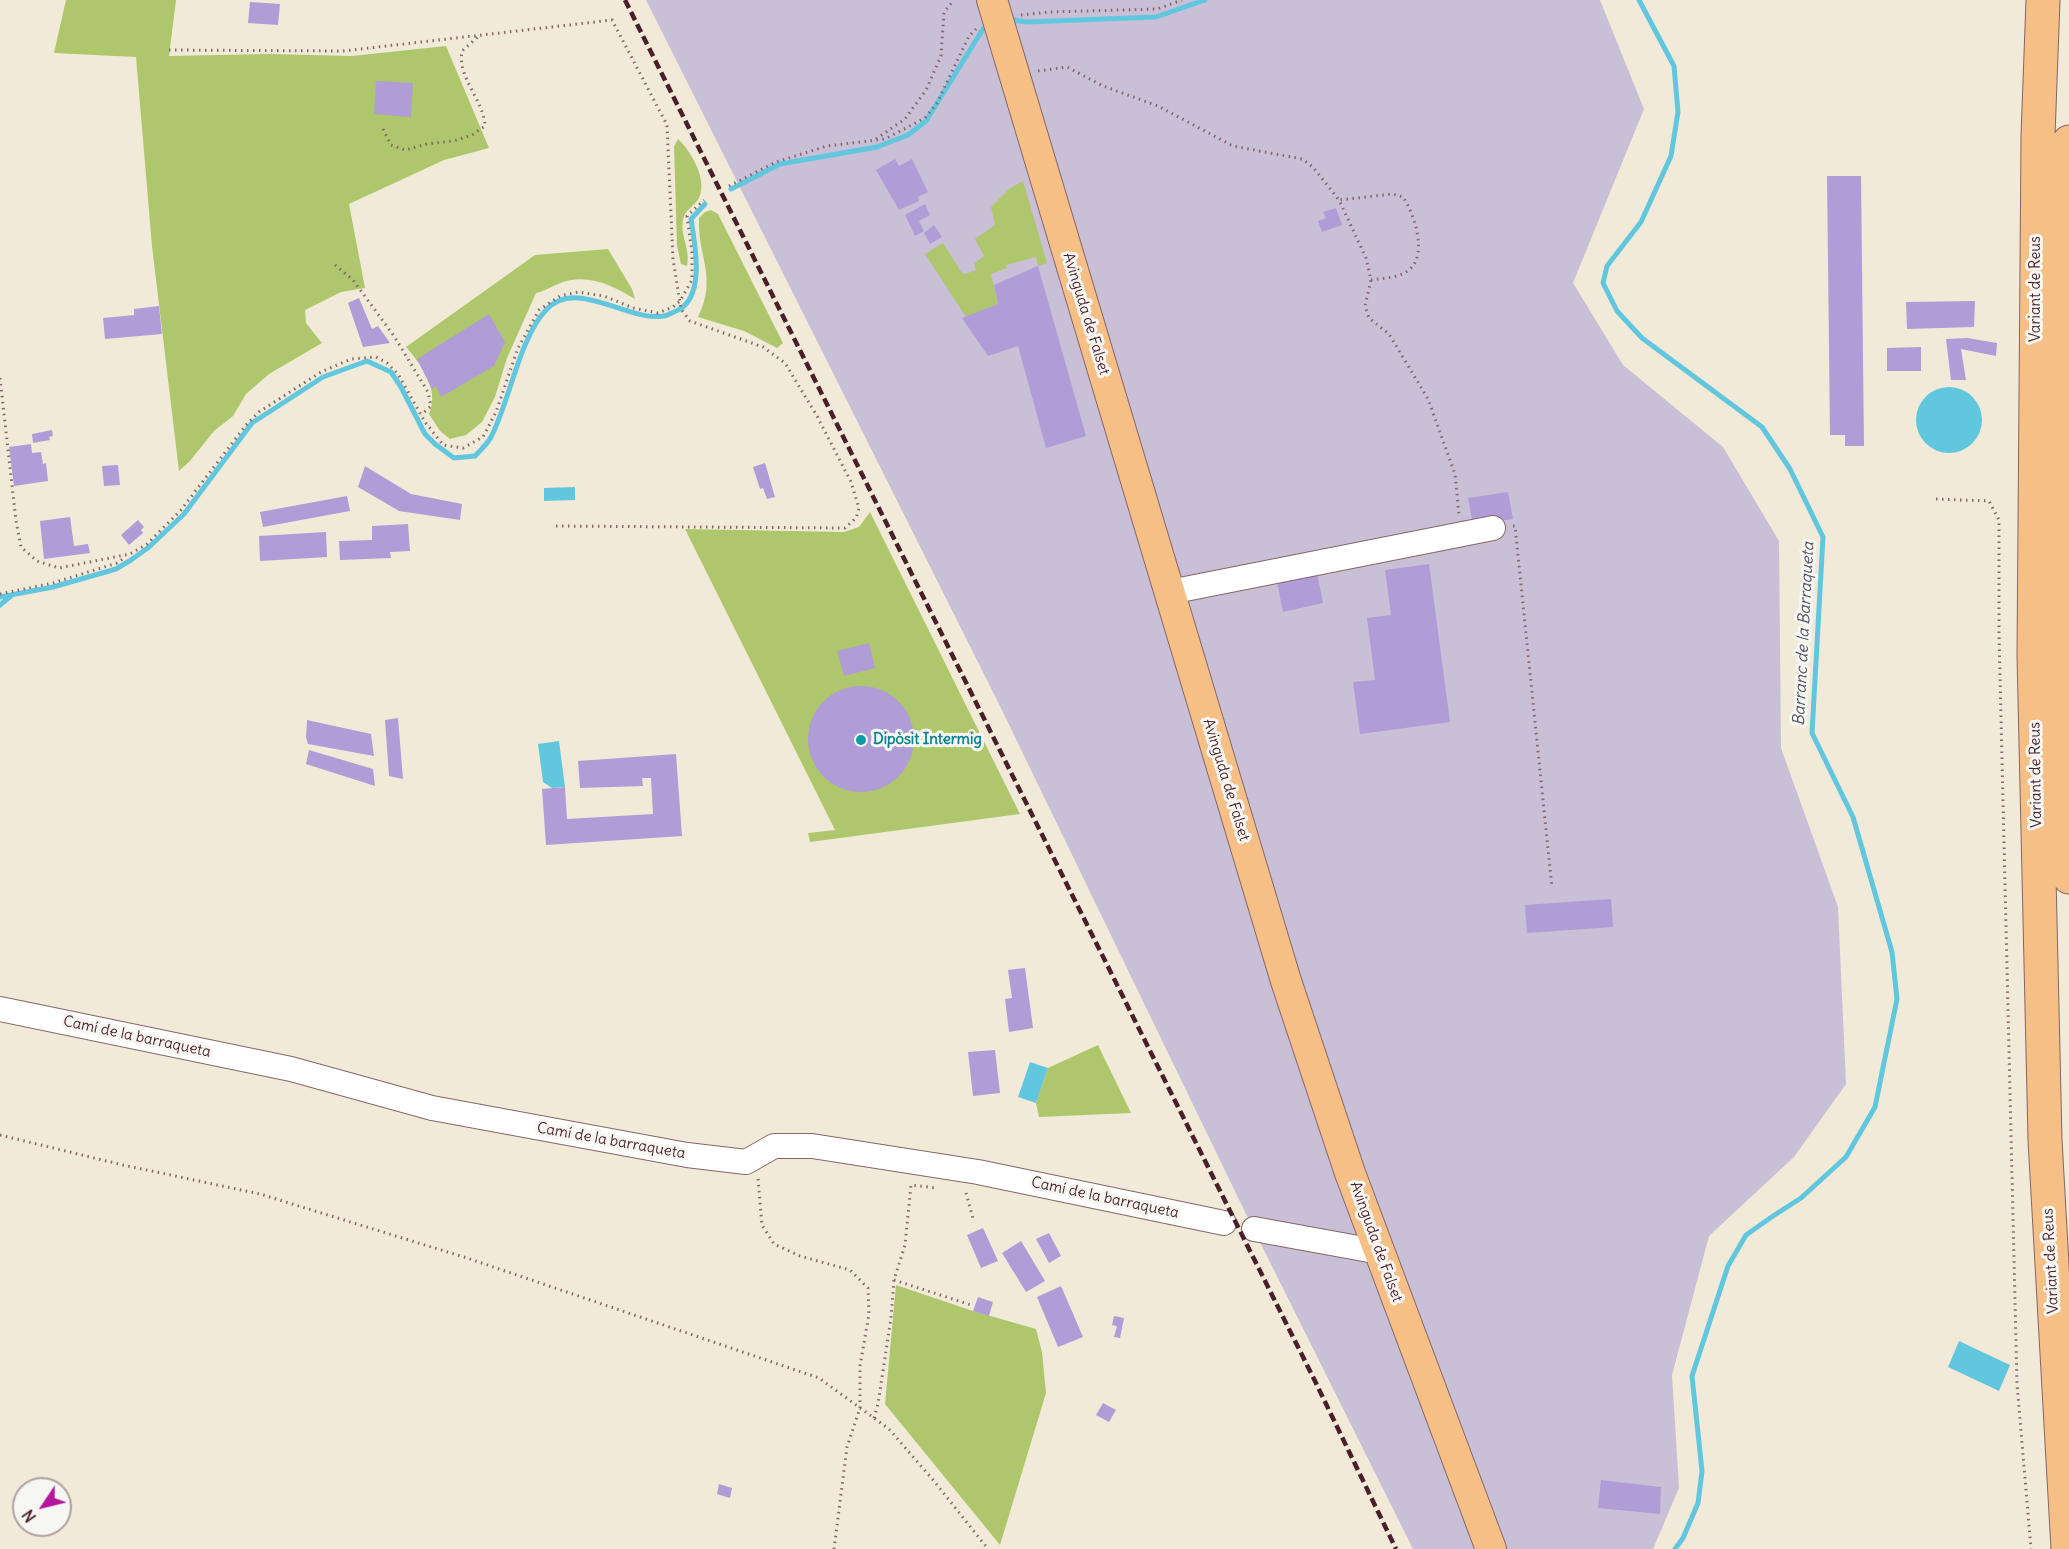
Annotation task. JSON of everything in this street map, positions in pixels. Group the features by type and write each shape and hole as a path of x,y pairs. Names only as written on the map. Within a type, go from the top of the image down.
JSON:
{"highway":[{"name":"Variant de Reus","path":"2043,0 2038,136 2034,655 2044,1140 2068,1549"},
{"name":"Variant de Reus","path":"2069,142 2065,591 2069,877"}],"main road":[{"name":"Avinguda de Falset","path":"996,14 1286,981 1350,1173 1491,1549"}],"street":[{"path":"1170,592 1493,528"},
{"name":"Camí de la barraqueta","path":"0,1009 291,1069 432,1108 687,1155 746,1162 774,1146 812,1146 978,1172 1224,1224"},
{"path":"1254,1229 1380,1252"}],"path":[{"path":"875,141 905,119 926,90 941,56 945,12 954,0"},
{"path":"729,186 776,162 827,146 885,139 925,118 937,103 969,36 996,14 1157,9 1182,0"},
{"path":"169,50 343,51 612,20 667,125 673,259 681,309 690,321 763,346 785,363 817,416 851,482 859,508 856,518 845,528 554,526"},
{"path":"383,129 391,145 405,150 427,144 453,141 472,135 485,126 484,116 460,59 462,51 480,35"},
{"path":"1014,73 1067,68 1075,70 1103,86 1158,106 1233,146 1302,159 1313,167 1339,200 1366,258 1371,280 1365,306 1369,318 1389,334 1428,399 1455,474 1461,535"},
{"path":"1339,200 1393,195 1403,197 1410,207 1418,230 1417,260 1401,275 1371,280"},
{"path":"0,594 53,583 117,563 147,544 181,510 246,425 259,412 321,372 351,358 376,357 387,363 398,374 421,415 443,445 463,448 483,437 496,412 519,348 539,310 560,296 578,292 604,296 633,308 658,312 673,307 680,301 692,280 692,253 687,216 704,200"},
{"path":"334,265 353,280 369,299 428,392 431,406 421,415"},
{"path":"0,378 21,547 36,561 59,568 130,554"},
{"path":"1936,499 1989,501 1999,520 1999,634 2017,1384 2031,1549"},
{"path":"1493,528 1515,526 1552,888"},
{"path":"0,1135 123,1165 260,1194 467,1258 819,1378 889,1429 988,1549"},
{"path":"755,1156 762,1225 774,1244 800,1256 850,1270 868,1288 869,1314 860,1366 860,1408 847,1447 834,1549"},
{"path":"874,1418 891,1318 894,1280 905,1245 911,1185 945,1190"},
{"path":"956,1191 967,1193 974,1222"},
{"path":"894,1280 971,1305"}],"shaded area":[{"path":"646,0 1600,0 1644,109 1573,283 1623,365 1723,447 1779,541 1781,748 1838,907 1846,1084 1794,1157 1709,1236 1672,1375 1679,1488 1653,1549 1413,1549 1247,1216 998,702"}],"green space":[{"path":"66,0 176,0 169,56 269,54 352,56 446,46 489,148 444,160 349,204 365,288 341,292 305,310 306,323 322,343 269,374 246,394 233,416 214,431 179,471 152,246 136,57 54,53"},
{"path":"678,139 693,158 701,183 699,198 683,220 682,226 688,254 687,266 681,264 677,246 674,146"},
{"path":"1023,181 1047,263 1038,266 1036,257 1006,265 1007,268 991,274 998,304 966,317 925,254 943,243 962,273 976,270 974,264 984,256 975,239 995,225 991,207 1009,189"},
{"path":"711,210 718,214 783,343 777,348 744,331 698,317 704,303 707,278 699,232 699,218"},
{"path":"608,249 632,289 635,299 608,285 579,279 536,293 507,358 495,397 482,422 466,435 450,439 440,431 429,414 432,405 431,387 423,369 406,347 535,255"},
{"path":"870,512 1020,814 810,842 808,833 835,830 685,529 844,532 859,527"},
{"path":"1098,1045 1131,1113 1039,1117 1036,1103 1048,1068"},
{"path":"896,1285 1036,1329 1042,1352 1046,1393 1000,1545 885,1404"}],"water":[{"path":"1943,387 1955,387 1973,396 1980,407 1982,420 1980,433 1973,444 1962,451 1943,453 1930,448 1921,439 1916,426 1916,414 1921,401 1930,392"},
{"path":"575,487 575,500 544,501 544,488"},
{"path":"559,741 565,787 552,788 543,782 538,744"},
{"path":"1030,1062 1048,1068 1036,1103 1018,1097"},
{"path":"1959,1341 2010,1365 1999,1391 1948,1367"}],"building":[{"path":"250,2 280,4 278,25 248,23"},
{"path":"376,81 413,83 411,117 374,114"},
{"path":"895,159 899,166 912,159 928,192 918,197 919,201 899,210 876,170"},
{"path":"1827,176 1861,176 1864,446 1845,446 1845,435 1830,435"},
{"path":"925,204 930,215 919,221 924,231 915,236 905,215"},
{"path":"1336,208 1342,225 1322,232 1318,221 1326,218 1323,212"},
{"path":"934,225 942,237 930,244 924,233"},
{"path":"1038,266 1086,436 1046,448 1018,346 988,356 962,318 998,304 994,285"},
{"path":"359,298 372,329 378,326 390,343 363,347 348,303"},
{"path":"1975,301 1974,327 1907,329 1906,302"},
{"path":"159,306 162,334 105,339 103,318 134,315 134,309"},
{"path":"489,314 505,342 494,366 441,397 436,386 432,389 417,359"},
{"path":"1967,338 1997,343 1996,356 1961,349 1966,380 1951,380 1946,339"},
{"path":"1921,347 1921,371 1887,371 1887,348"},
{"path":"52,430 53,436 49,437 50,440 33,443 32,434"},
{"path":"31,444 32,453 41,452 43,464 46,463 48,481 14,486 9,447"},
{"path":"765,463 775,497 767,499 763,488 760,489 753,467"},
{"path":"118,465 120,485 104,486 102,466"},
{"path":"365,466 411,494 462,504 460,520 399,511 358,487"},
{"path":"1508,492 1513,519 1473,525 1468,498"},
{"path":"347,496 350,511 263,527 260,512"},
{"path":"70,517 74,546 88,544 90,553 44,559 40,521"},
{"path":"138,520 144,527 141,530 143,533 129,545 121,535"},
{"path":"408,524 410,551 390,552 391,558 340,560 339,541 372,540 372,526"},
{"path":"326,532 327,557 260,561 259,536"},
{"path":"1429,564 1450,722 1360,734 1353,682 1375,680 1367,618 1391,615 1385,570"},
{"path":"1317,573 1323,603 1283,612 1277,582"},
{"path":"869,643 875,668 844,676 837,651"},
{"name":"Dipòsit Intermig","path":"861,686 881,690 899,701 910,719 914,739 910,759 899,777 881,788 861,792 841,788 823,777 812,759 808,739 812,719 823,701 841,690"},
{"path":"398,718 403,779 389,776 385,720"},
{"path":"307,720 371,734 374,756 308,744"},
{"path":"309,750 373,769 375,786 306,764"},
{"path":"676,754 682,836 546,845 542,789 565,787 567,819 653,814 651,778 642,778 643,786 580,788 578,761"},
{"path":"1611,899 1613,927 1527,933 1525,905"},
{"path":"1025,968 1033,1028 1009,1032 1005,999 1012,998 1008,970"},
{"path":"995,1050 1000,1093 973,1096 968,1052"},
{"path":"983,1228 998,1261 981,1268 967,1235"},
{"path":"1049,1233 1061,1256 1049,1263 1036,1239"},
{"path":"1021,1241 1045,1281 1026,1292 1002,1253"},
{"path":"1061,1286 1083,1337 1058,1347 1037,1297"},
{"path":"978,1297 993,1302 989,1316 973,1311"},
{"path":"1114,1316 1124,1318 1120,1338 1114,1337 1117,1326 1112,1325"},
{"path":"1103,1403 1116,1410 1109,1422 1096,1415"},
{"path":"1601,1480 1661,1487 1660,1514 1598,1508"},
{"path":"719,1484 732,1488 730,1498 717,1494"}],"waterway":[{"path":"1014,20 1027,22 1156,17 1205,0"},
{"name":"Barranc de la Barraqueta","path":"1639,0 1674,66 1678,112 1671,156 1641,222 1607,266 1603,283 1617,311 1642,338 1762,427 1790,469 1823,537 1812,733 1853,817 1892,952 1897,999 1875,1107 1846,1157 1801,1198 1746,1235 1728,1266 1692,1376 1702,1471 1698,1503 1683,1538 1675,1549"},
{"path":"731,189 780,164 877,147 908,135 926,121 983,29"},
{"path":"0,597 53,587 116,569 131,560 149,547 184,514 252,423 323,377 367,361 391,372 425,434 435,444 454,458 475,456 492,435 529,336 546,310 558,301 572,298 587,299 649,316 666,316 685,305 692,295 696,270 691,219 705,204"},
{"path":"0,605 11,596"}],"railway":[{"path":"625,0 1314,1379 1396,1549"}],"place":[{"name":"Dipòsit Intermig","path":"861,740"}]}
